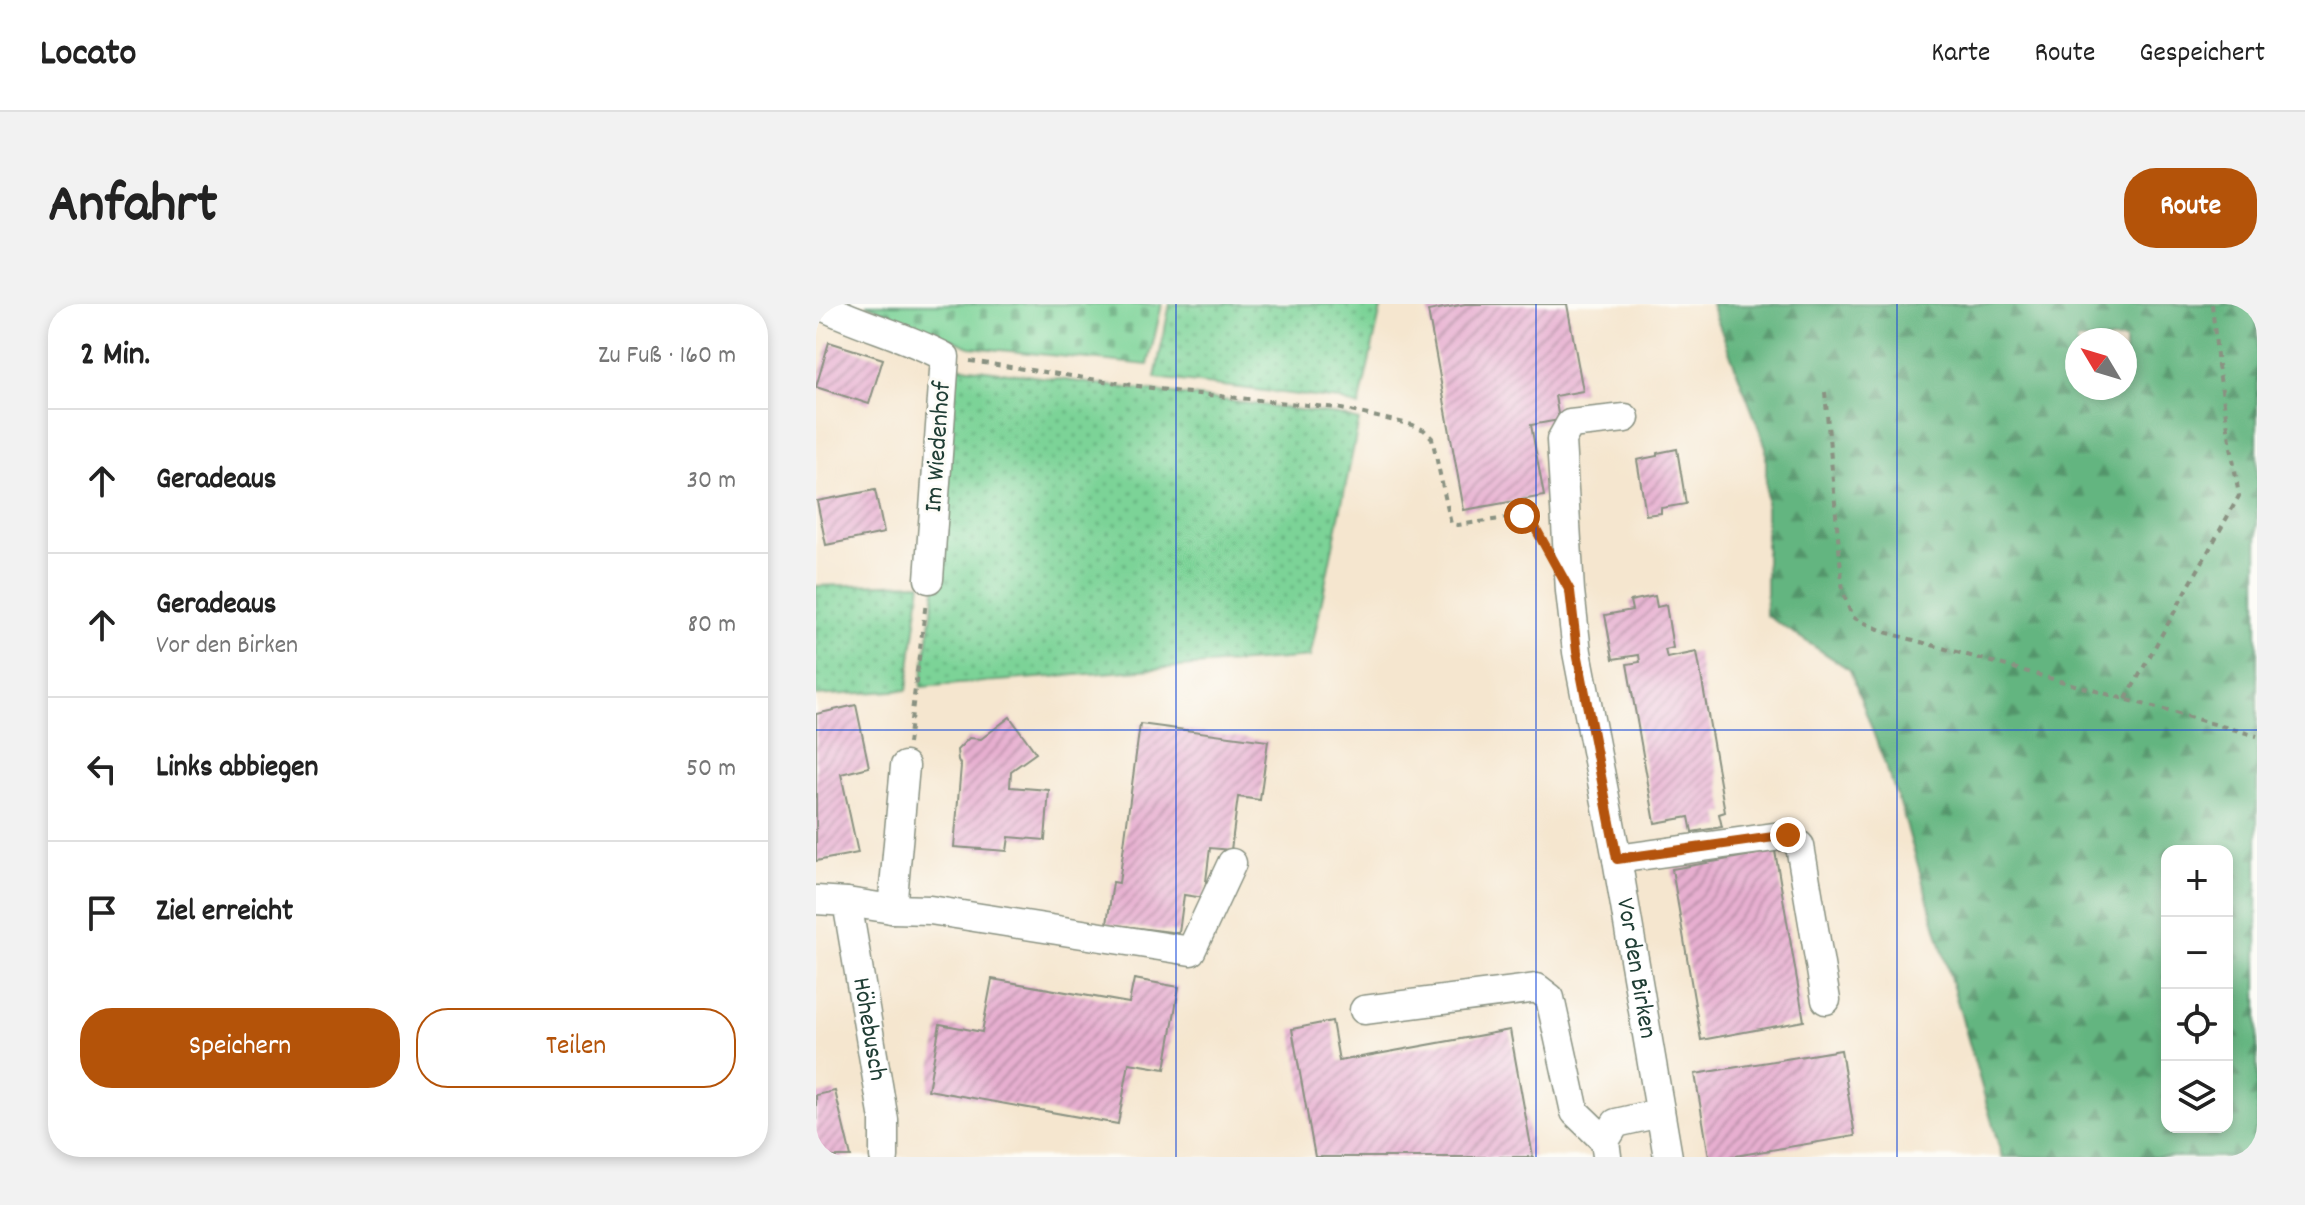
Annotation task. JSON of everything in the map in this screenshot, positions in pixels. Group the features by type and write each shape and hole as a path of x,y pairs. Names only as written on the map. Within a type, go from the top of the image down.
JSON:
{"street":[{"name":"Im Wiedenhof","path":"818,304 945,357 929,579"},
{"name":"Vor den Birken","path":"1625,418 1570,424 1561,440 1577,652 1617,859 1668,1157"},
{"path":"892,909 905,766"},
{"path":"1617,859 1788,835 1800,846 1826,1000"},
{"path":"816,900 930,910 1191,951 1232,863"},
{"name":"Höhebusch","path":"847,902 884,1120 884,1157"},
{"path":"1364,1010 1537,988 1550,998 1575,1112 1606,1149 1616,1123 1660,1113"}],"path":[{"path":"2126,699 2239,496 2218,366 2212,304"},
{"path":"945,357 1179,392 1337,408 1413,425 1432,438 1451,524 1522,516 1531,520 1544,544"},
{"path":"1825,392 1843,592 1852,617 1885,632 2257,736"},
{"path":"905,766 929,579"}],"green space":[{"path":"866,304 1162,304 1148,365 970,347"},
{"path":"1170,304 1382,304 1359,407 1340,400 1155,378"},
{"path":"1711,304 2257,304 2257,1157 2002,1157 1902,810 1850,670 1766,615 1766,447"},
{"path":"954,366 1339,415 1359,421 1310,657 921,687 936,583"},
{"path":"921,583 907,690 816,696 816,586"}],"building":[{"path":"1465,304 1567,304 1583,391 1555,396 1559,420 1531,425 1544,496 1464,510 1428,311"},
{"path":"829,342 883,359 869,404 816,387"},
{"path":"1677,449 1686,504 1661,508 1661,513 1646,515 1637,460"},
{"path":"875,490 884,533 826,545 817,501"},
{"path":"1655,596 1657,607 1666,605 1673,648 1665,650 1667,658 1697,652 1725,812 1719,814 1722,827 1692,832 1689,817 1655,823 1627,664 1640,662 1639,655 1613,659 1605,615 1632,610 1630,601"},
{"path":"856,705 869,767 841,774 858,853 816,861 816,714"},
{"path":"1010,717 1036,753 1011,771 1010,787 1049,790 1045,840 1009,837 1007,851 954,847 961,766 957,750 969,738 981,739"},
{"path":"1140,724 1268,741 1260,800 1238,797 1231,850 1210,848 1204,898 1184,895 1179,933 1107,924 1113,882 1119,883"},
{"path":"1775,851 1804,1021 1701,1040 1672,869"},
{"path":"992,979 1129,1003 1134,979 1179,987 1165,1069 1129,1063 1118,1124 928,1090 940,1024 982,1032"},
{"path":"1332,1021 1339,1061 1510,1030 1533,1157 1315,1157 1292,1029"},
{"path":"1841,1050 1855,1136 1729,1157 1709,1157 1695,1074"},
{"path":"835,1091 851,1157 816,1157 816,1095"}],"route":[{"path":"1522,516 1531,520 1570,591 1577,652 1617,859 1788,835"}]}
